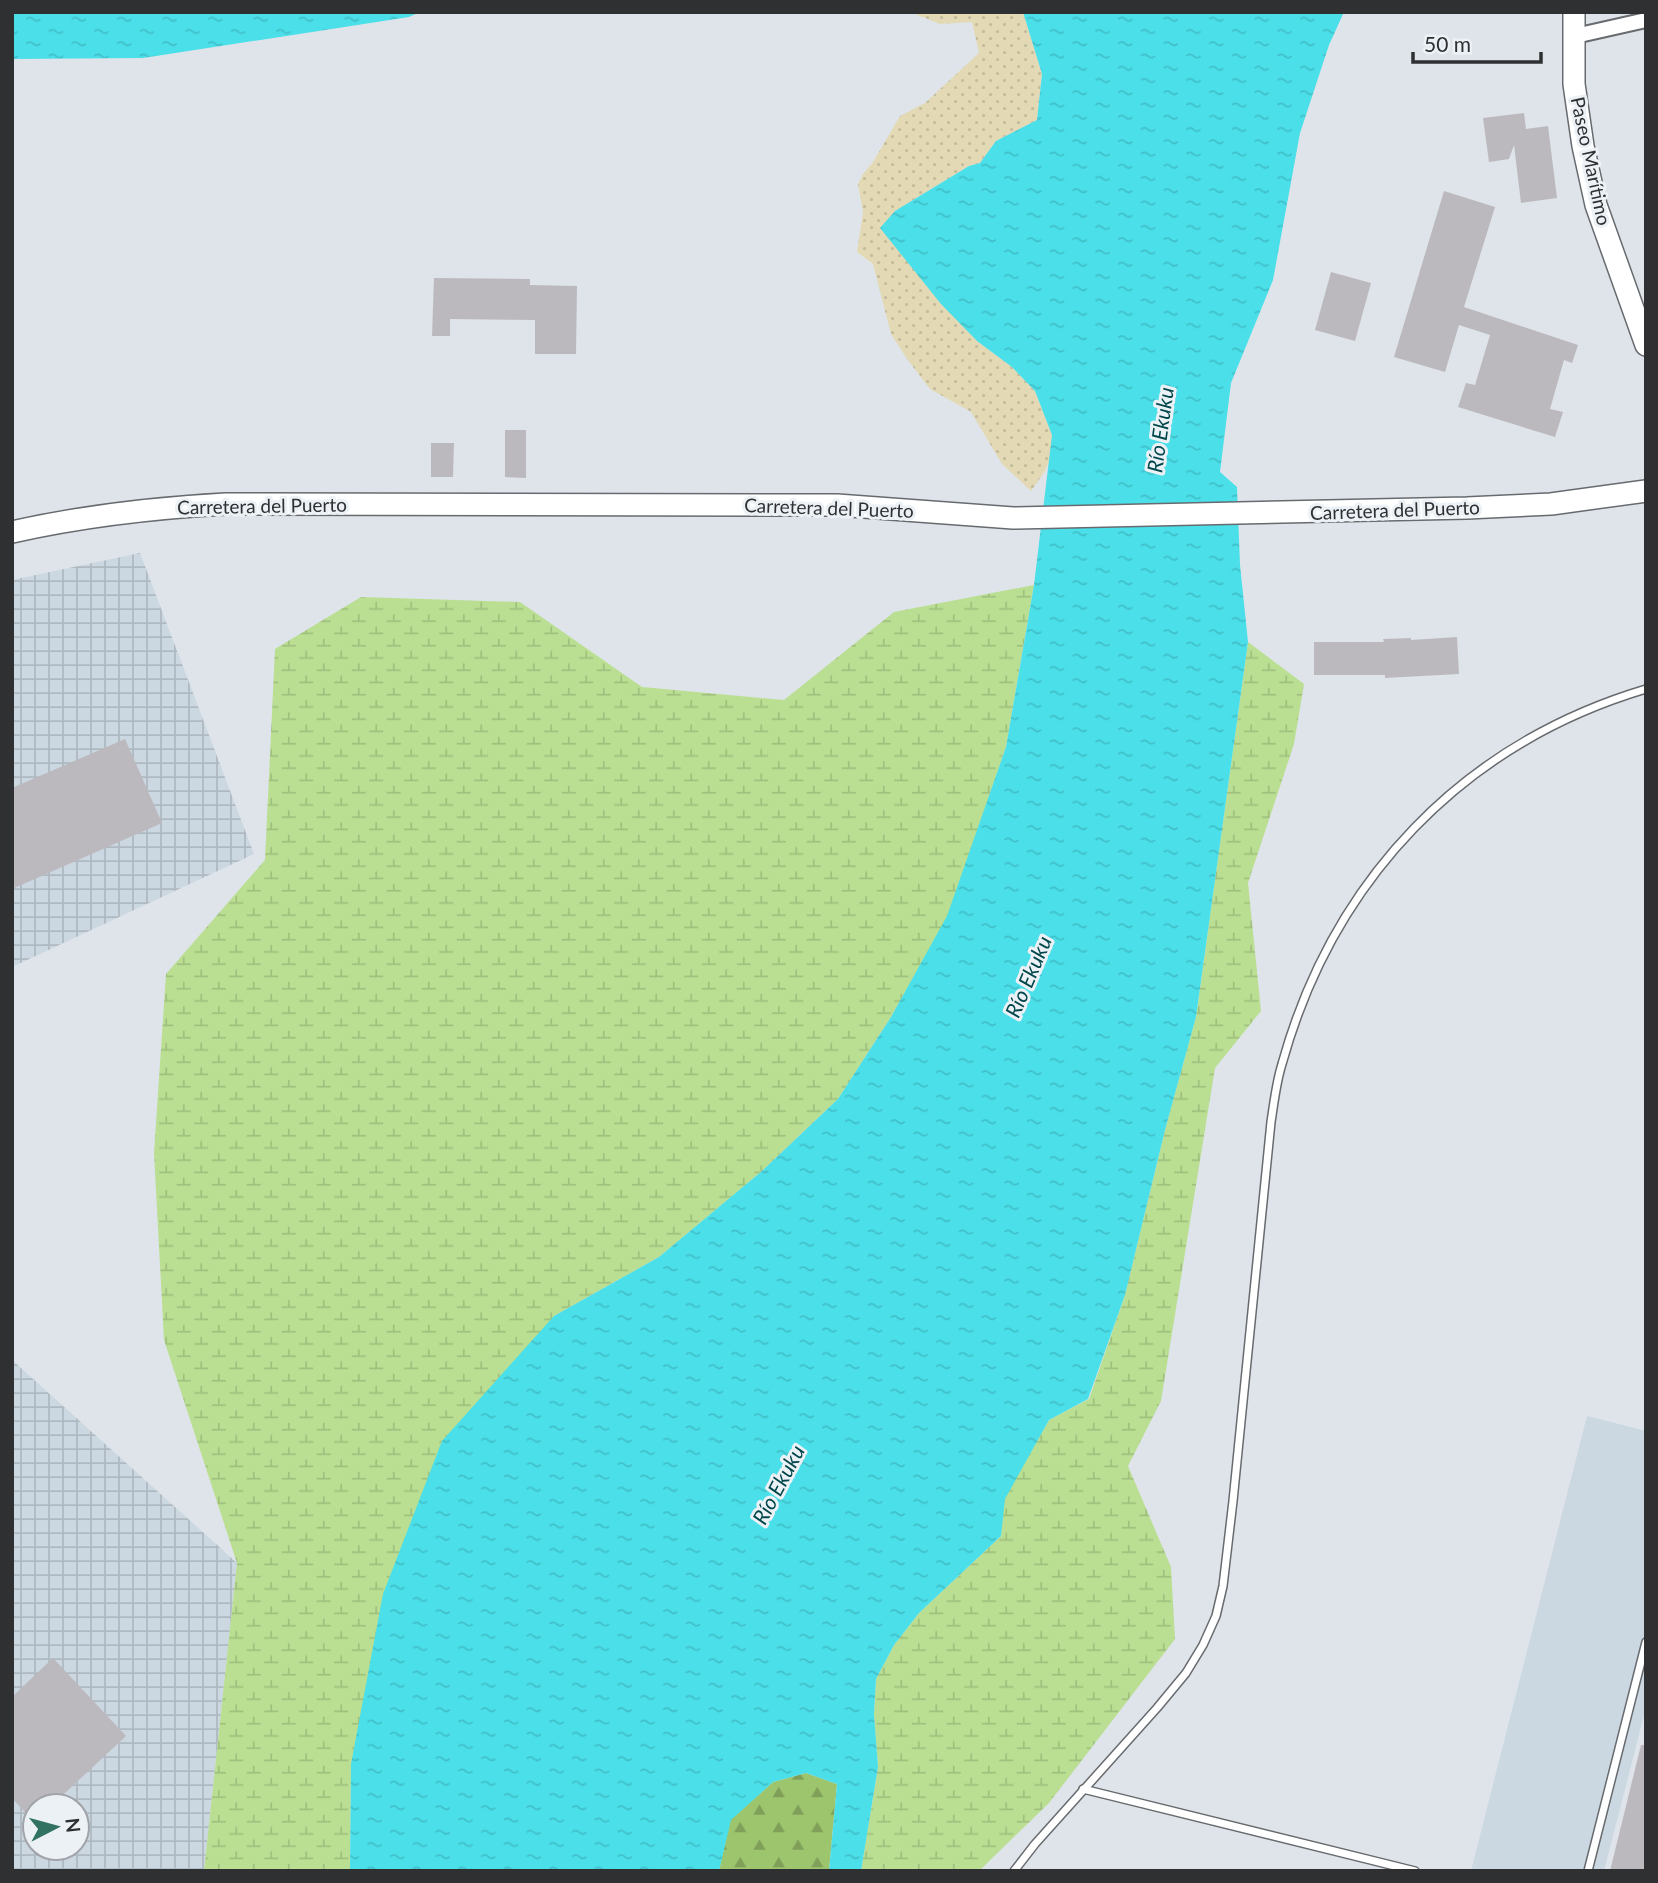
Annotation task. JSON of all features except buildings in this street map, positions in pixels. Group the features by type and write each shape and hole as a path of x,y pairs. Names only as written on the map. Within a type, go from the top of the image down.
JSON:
{"main road":[{"name":"Paseo Marítimo","path":"1574,12 1574,84 1583,146 1596,205 1646,345"},
{"name":"Carretera del Puerto","path":"12,532 168,507 251,504 836,505 1013,518 1302,513 1552,504 1646,491"}],"street":[{"path":"1575,36 1646,20"}],"lane":[{"path":"1014,1871 1186,1673 1203,1646 1216,1616 1223,1586 1233,1501 1271,1122 1281,1066 1318,965 1374,873 1445,797 1482,767 1521,741 1602,703 1646,689"},
{"path":"1588,1871 1646,1642"},
{"path":"1083,1789 1415,1871"}],"shaded area":[{"path":"140,553 254,854 12,967 12,580"},
{"path":"12,1360 237,1563 204,1871 12,1871"},
{"path":"1587,1416 1646,1431 1646,1707 1604,1871 1471,1871"}],"green space":[{"path":"1034,585 1006,747 948,916 891,1017 838,1099 762,1171 659,1257 554,1316 351,1764 350,1871 204,1871 237,1563 164,1340 154,1153 166,974 265,860 275,649 361,597 520,602 642,687 784,700 894,612"},
{"path":"1248,642 1304,684 1294,744 1248,883 1261,1011 1215,1068 1161,1401 1128,1466 1171,1567 1175,1639 1049,1803 979,1871 861,1871 878,1767 874,1714 876,1679 894,1645 919,1613 1001,1536 1004,1499 1049,1420 1089,1399 1125,1295 1196,1017"},
{"path":"806,1773 837,1784 829,1871 719,1871 730,1820 773,1782"}],"sand":[{"path":"910,12 1023,12 1042,74 1037,120 996,141 980,163 969,166 895,211 977,341 1012,367 1035,391 1052,435 1051,456 1045,471 1031,491 1002,464 971,412 930,389 907,359 891,334 873,264 857,252 863,212 858,184 863,174 900,116 925,103 979,53 972,22 940,24"}],"water":[{"path":"12,12 420,12 409,17 143,58 12,59"},
{"name":"Río Ekuku","path":"1023,12 1344,12 1329,45 1300,133 1273,280 1231,383 1220,472 1237,487 1240,565 1248,642 1196,1017 1125,1295 1088,1399 1049,1420 1005,1499 1001,1536 919,1613 894,1645 876,1679 874,1714 878,1767 861,1871 829,1871 837,1784 806,1773 773,1782 731,1820 719,1871 350,1871 351,1764 383,1594 442,1441 554,1316 659,1257 762,1171 838,1099 891,1017 947,916 1006,747 1034,585 1052,435 1035,391 1012,367 977,341 941,304 880,228 895,211 969,166 980,163 996,141 1037,120 1042,74"}]}
